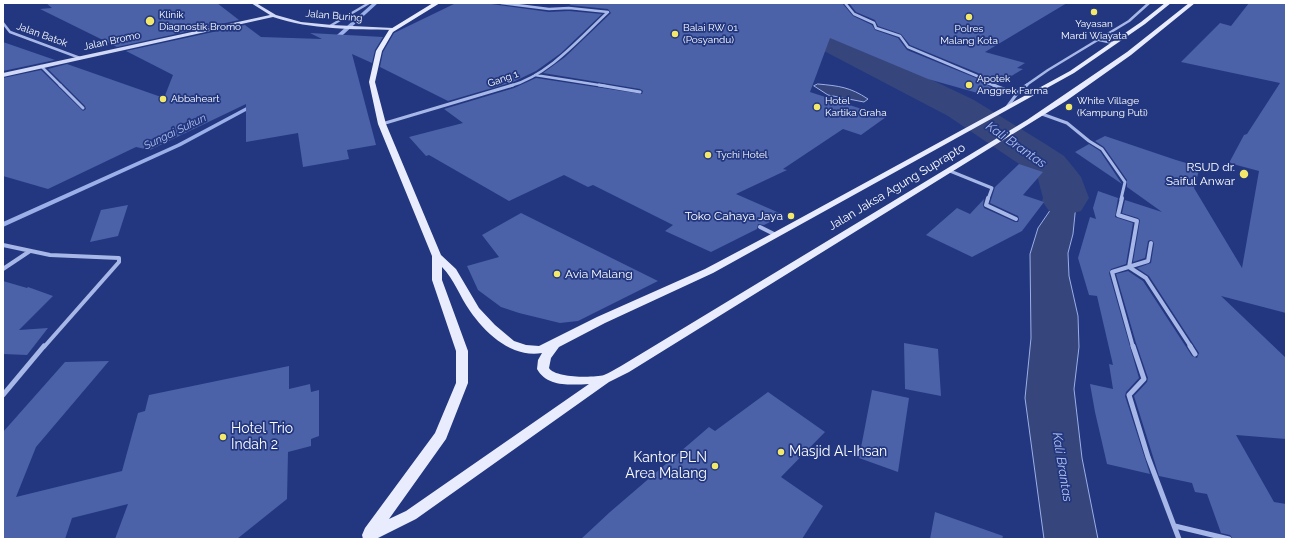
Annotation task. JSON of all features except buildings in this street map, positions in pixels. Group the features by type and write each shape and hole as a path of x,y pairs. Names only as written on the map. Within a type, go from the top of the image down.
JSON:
{"main road":[{"path":"366,537 442,436 462,383 462,351 437,280 437,256 382,124 372,82 379,51 393,29 437,3"},
{"name":"Jalan Jaksa Agung Suprapto","path":"437,256 452,272 479,314 491,328 510,344 526,349 540,350 709,270 776,235 1072,72 1168,3"},
{"name":"Jalan Jaksa Agung Suprapto","path":"366,537 410,515 605,379 625,369 1039,116 1125,57 1163,28 1192,3"},
{"path":"555,344 543,361 543,369 546,376 555,379 605,379"}],"street":[{"name":"Jalan Buring","path":"254,3 273,16 298,22 330,26 393,29"},
{"path":"330,26 369,3"},
{"name":"Gang 1","path":"382,124 514,85 534,75 558,59 608,12 569,8 550,9 501,3"},
{"path":"845,3 854,14 874,23 876,28 900,36 908,47 977,76 987,83 1017,94"},
{"name":"Jalan Jaksa Agung Suprapto","path":"1007,107 1019,91 1052,67 1129,21 1149,3"},
{"name":"Jalan Bromo","path":"3,75 273,16"},
{"name":"Jalan Batok","path":"3,23 10,32 21,37 80,58"},
{"path":"1099,40 1113,43"},
{"path":"41,66 82,108"},
{"path":"534,75 640,92"},
{"path":"1039,116 1067,122 1089,141 1102,149 1126,182 1118,215 1137,221 1129,267"},
{"path":"950,171 992,188 986,205 1016,219"},
{"path":"760,227 776,235"},
{"path":"1151,243 1148,261 1112,272 1125,322 1144,378 1129,395 1148,457 1179,539"},
{"path":"3,245 30,250 50,256 119,258 119,262 84,300 3,395"},
{"path":"3,269 30,250"},
{"path":"1129,267 1146,278 1195,354"},
{"path":"1175,526 1229,539"}],"water":[{"path":"818,84 844,88 856,92 868,99 864,102 828,95 814,86"},
{"path":"1030,143 1065,173 1076,204 1073,234 1068,253 1069,276 1078,316 1079,347 1074,389 1082,458 1098,539 1044,539 1025,398 1031,338 1030,254 1038,228 1051,209 1055,194 1047,174 1018,153"}],"waterway":[{"name":"Sungai Sukun","path":"331,43 376,3"},
{"name":"Kali Brantas","path":"781,3 788,15 805,27 835,45 961,108 1049,165 1059,177 1066,198 1065,201"},
{"name":"Sungai Sukun","path":"3,225 179,145 256,104"}],"place":[{"name":"Yayasan Mardi Wiayata","path":"1094,12"},
{"name":"Polres Malang Kota","path":"969,17"},
{"name":"Klinik Diagnostik Bromo","path":"150,21"},
{"name":"Balai RW 01 (Posyandu)","path":"675,34"},
{"name":"Apotek Anggrek Farma","path":"969,85"},
{"name":"Abbaheart","path":"163,99"},
{"name":"Hotel Kartika Graha","path":"817,107"},
{"name":"White Village (Kampung Puti)","path":"1069,107"},
{"name":"Tychi Hotel","path":"708,155"},
{"name":"RSUD dr. Saiful Anwar","path":"1244,174"},
{"name":"Toko Cahaya Jaya","path":"791,216"},
{"name":"Avia Malang","path":"557,274"},
{"name":"Hotel Trio Indah 2","path":"223,437"},
{"name":"Masjid Al-Ihsan","path":"781,452"},
{"name":"Kantor PLN Area Malang","path":"715,466"}]}
